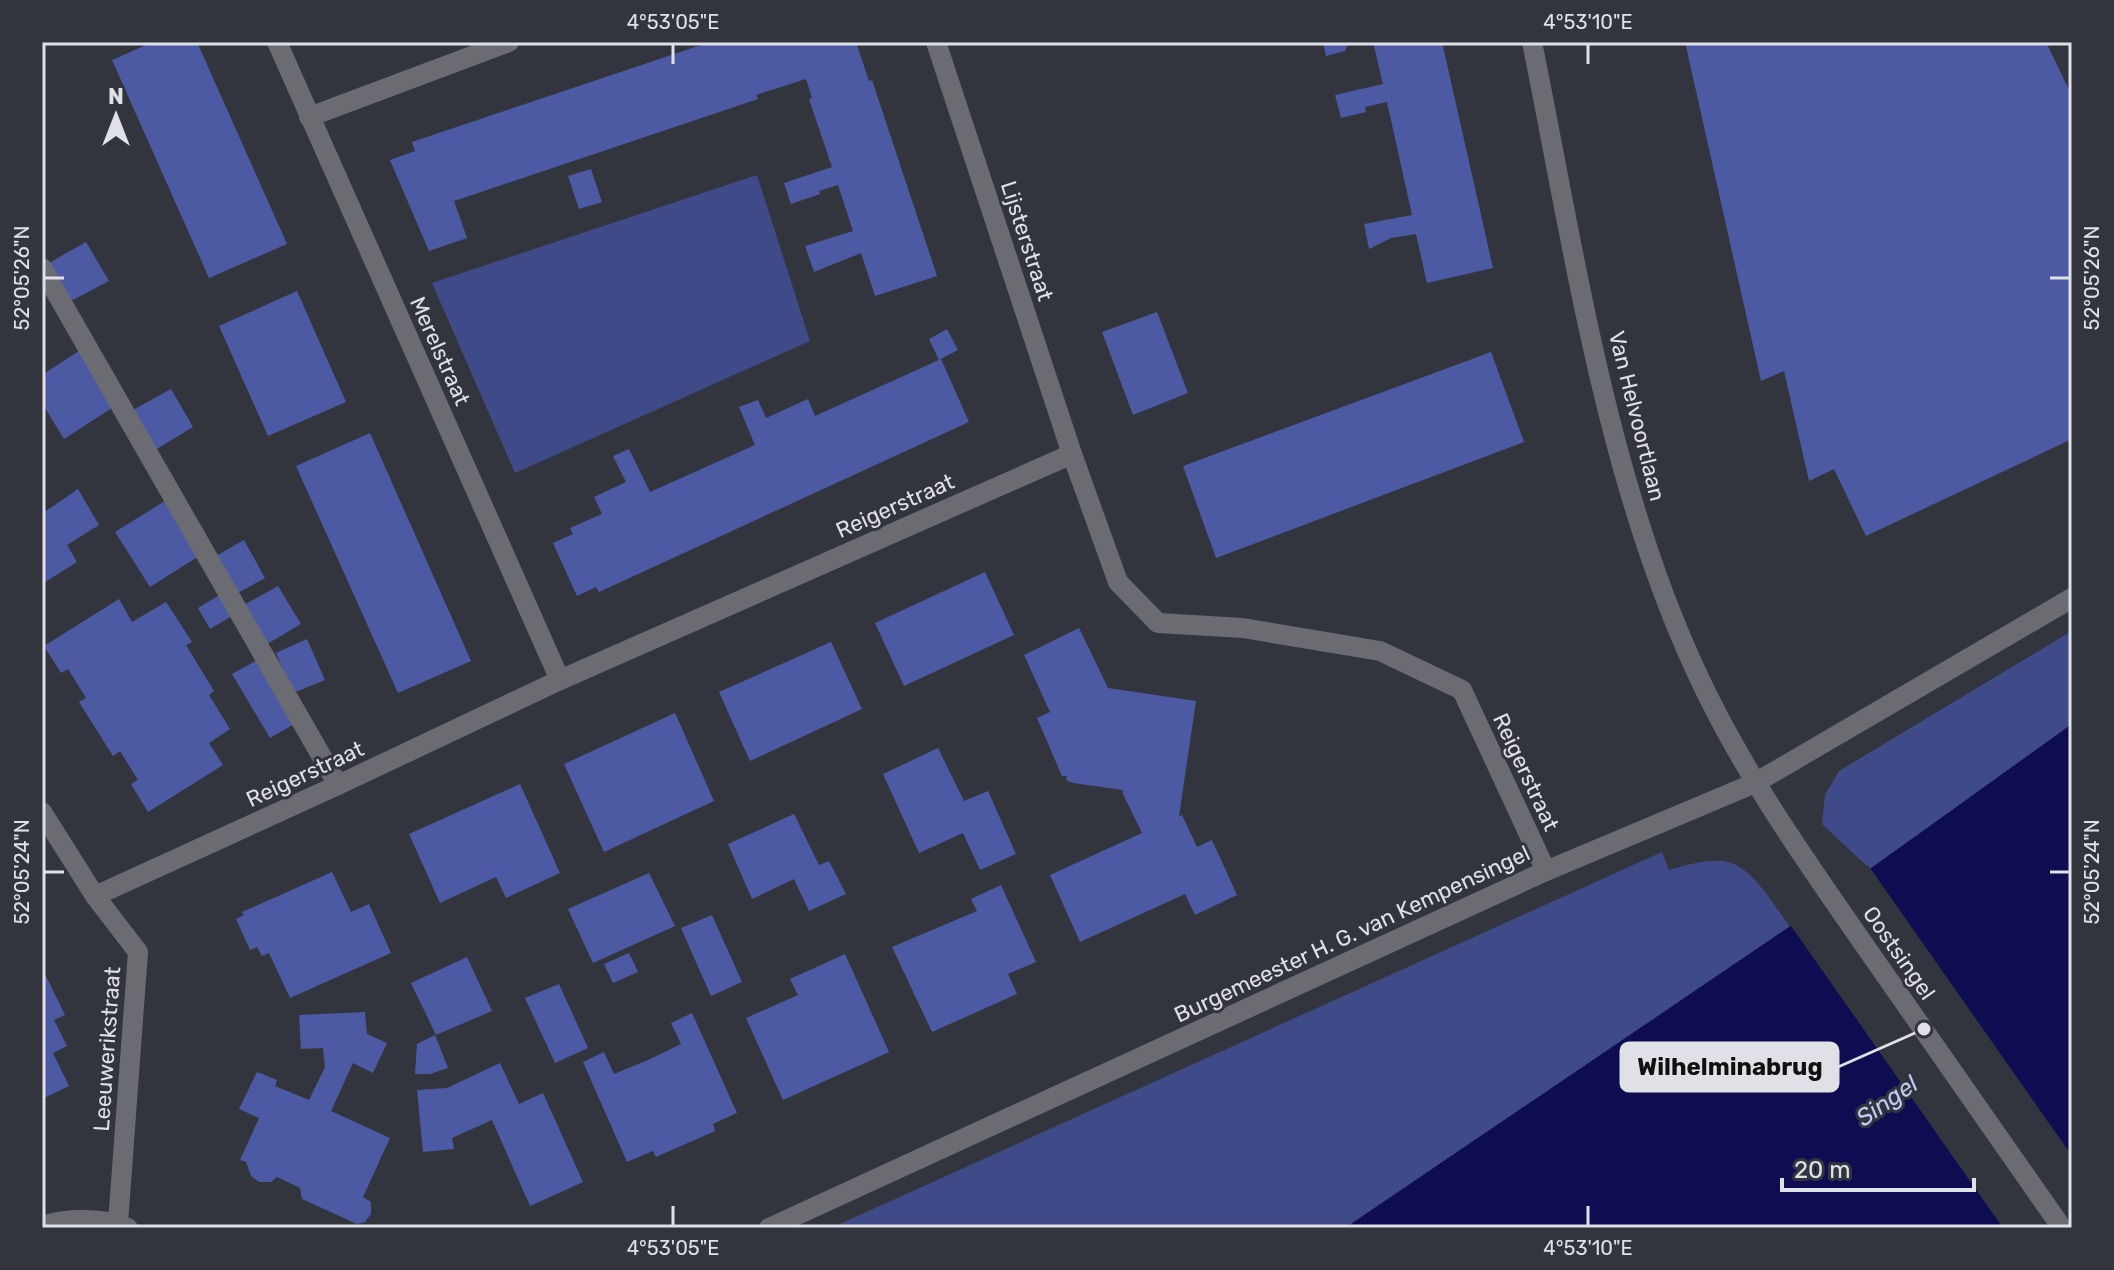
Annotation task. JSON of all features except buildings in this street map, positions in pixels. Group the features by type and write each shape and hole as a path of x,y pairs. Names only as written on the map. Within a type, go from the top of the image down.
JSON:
{"street":[{"name":"Merelstraat","path":"277,42 560,680"},
{"path":"309,117 509,42"},
{"name":"Lijsterstraat","path":"936,42 1072,454"},
{"name":"Van Helvoortlaan","path":"1532,42 1592,337 1628,486 1649,552 1695,669 1755,783"},
{"path":"42,268 338,785"},
{"name":"Reigerstraat","path":"95,896 560,680 1072,454 1118,582 1158,623 1243,628 1380,651 1462,690 1546,871"},
{"name":"Burgemeester H. G. van Kempensingel","path":"769,1228 1546,871 1755,783 2072,598"},
{"name":"Oostsingel","path":"1755,783 1815,875 2062,1228"},
{"name":"Leeuwerikstraat","path":"42,812 95,896 138,952 123,1226"},
{"path":"42,1226 60,1220 123,1226"}],"shaded area":[{"path":"757,175 810,341 515,473 432,283"},
{"path":"2072,631 2072,724 1870,869 1822,824 1825,795 1839,771"},
{"path":"1662,852 1669,870 1716,861 1740,867 1764,890 1790,927 1345,1228 831,1228"}],"water":[{"name":"Singel","path":"2072,724 2072,1218 2058,1228 1345,1228 1789,927"}],"pier":[{"path":"1868,865 2072,1156 2072,1223 2065,1228 2003,1228 1789,923"}],"place":[{"name":"Wilhelminabrug","path":"1924,1029"}]}
